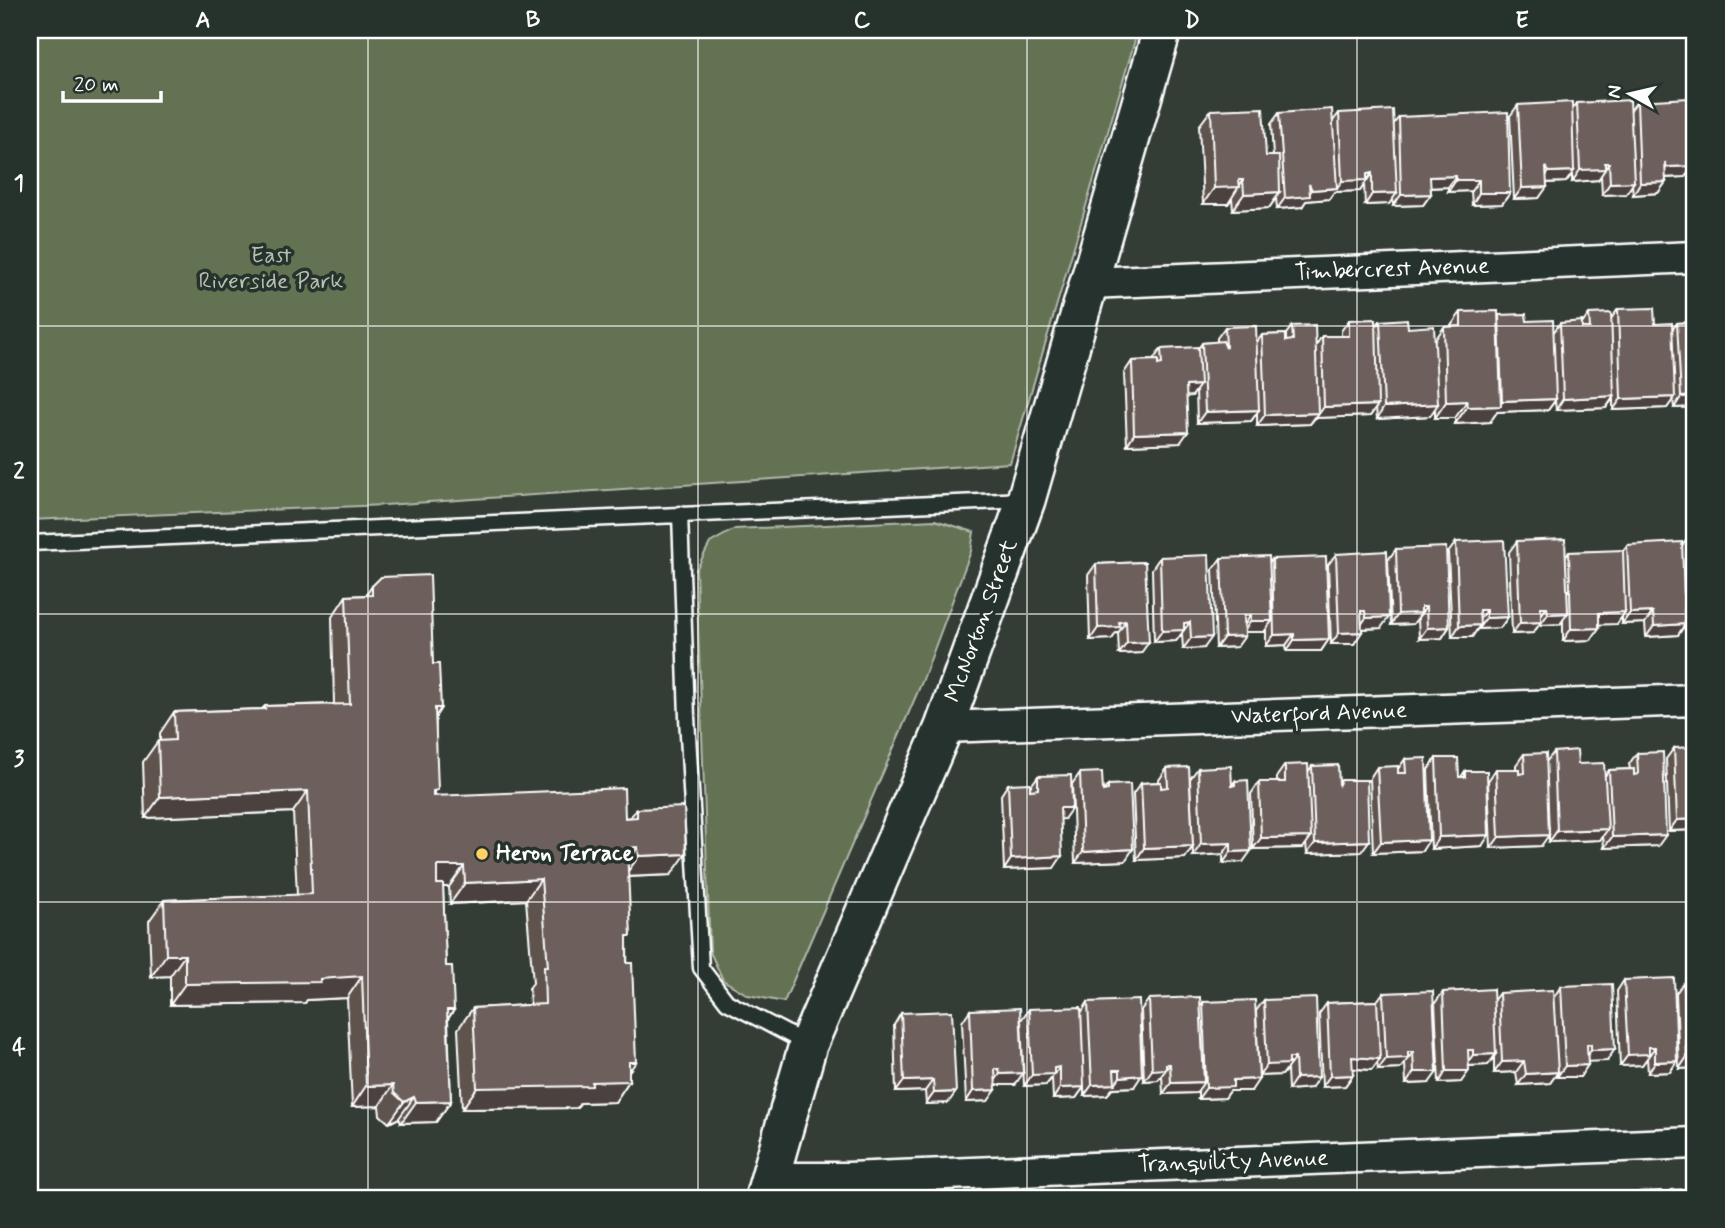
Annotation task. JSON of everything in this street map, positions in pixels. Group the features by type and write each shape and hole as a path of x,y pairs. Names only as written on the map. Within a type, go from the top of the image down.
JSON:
{"street":[{"name":"McNorton Street","path":"767,1188 808,1045 944,727 1026,500 1161,30"},
{"name":"Timbercrest Avenue","path":"1089,283 1695,257"},
{"name":"Waterford Avenue","path":"944,727 1695,700"},
{"name":"Tranquility Avenue","path":"767,1188 876,1177 1695,1143"}],"lane":[{"path":"30,543 1026,500"},
{"path":"680,514 687,716 701,968 727,1002 808,1045"}],"green space":[{"name":"East Riverside Park","path":"30,30 1138,30 1010,463 385,505 30,520"},
{"path":"935,520 974,532 971,551 922,682 784,1002 748,995 723,980 710,952 696,570 710,543 735,529"}],"building":[{"path":"1689,98 1693,166 1667,167 1665,162 1666,182 1640,183 1637,101"},
{"path":"1630,100 1634,182 1610,183 1609,163 1605,163 1605,169 1580,170 1577,103"},
{"path":"1572,102 1574,171 1549,172 1546,167 1547,187 1522,188 1518,105"},
{"path":"1263,108 1266,156 1279,156 1280,192 1244,194 1243,180 1239,180 1240,187 1214,188 1211,110"},
{"path":"1332,109 1337,188 1312,190 1309,184 1310,196 1285,198 1279,113"},
{"path":"1393,110 1397,193 1372,194 1372,173 1367,174 1367,180 1342,181 1339,113"},
{"path":"1508,112 1510,193 1479,193 1479,180 1456,180 1456,176 1430,177 1431,194 1401,195 1399,117"},
{"path":"1654,308 1655,324 1672,323 1675,397 1621,399 1618,309"},
{"path":"1498,311 1501,406 1467,407 1467,401 1446,402 1444,327 1461,326 1461,312"},
{"path":"1611,313 1614,396 1563,399 1560,323 1582,321 1582,328 1590,328 1589,314"},
{"path":"1526,314 1527,321 1553,320 1556,399 1502,401 1499,315"},
{"path":"1376,319 1378,405 1324,407 1322,336 1349,336 1349,320"},
{"path":"1407,319 1408,328 1434,326 1438,404 1384,407 1380,321"},
{"path":"1694,322 1695,396 1681,397 1677,323"},
{"path":"1315,325 1318,413 1265,415 1262,335 1286,334 1286,341 1293,340 1292,326"},
{"path":"1256,326 1259,410 1205,412 1202,343 1223,341 1226,348 1225,327"},
{"path":"1198,347 1200,385 1186,386 1188,432 1134,434 1132,361 1158,360 1158,365 1162,364 1161,349"},
{"path":"1690,535 1695,535 1695,617 1693,617"},
{"path":"1565,539 1568,613 1548,614 1547,607 1541,607 1541,622 1520,623 1517,541"},
{"path":"1504,540 1508,617 1486,618 1486,610 1479,610 1480,625 1459,626 1456,542"},
{"path":"1682,542 1685,624 1654,626 1653,612 1630,613 1627,545"},
{"path":"1446,547 1449,627 1427,628 1426,607 1421,607 1421,613 1398,614 1396,549"},
{"path":"1623,550 1625,612 1599,613 1599,628 1571,629 1569,552"},
{"path":"1387,551 1389,617 1366,618 1365,611 1361,611 1362,632 1339,633 1336,554"},
{"path":"1209,555 1212,637 1191,638 1190,622 1184,623 1184,630 1162,631 1160,557"},
{"path":"1269,556 1272,621 1251,621 1251,615 1244,616 1245,636 1224,637 1221,558"},
{"path":"1326,557 1329,639 1294,640 1294,634 1274,635 1272,559"},
{"path":"1145,562 1149,642 1127,643 1126,621 1119,622 1120,627 1098,628 1096,564"},
{"name":"Heron Terrace","path":"430,575 433,664 439,664 441,708 435,708 438,790 433,791 433,796 624,788 625,818 637,817 637,809 684,807 686,854 639,856 638,847 627,848 631,936 627,936 627,963 632,963 636,1062 629,1062 629,1081 592,1082 592,1086 477,1088 473,1008 545,1004 544,966 548,967 541,879 465,883 464,866 437,866 437,884 443,884 446,966 452,966 454,1010 447,1010 451,1101 416,1102 414,1097 404,1102 394,1093 393,1085 366,1086 362,976 320,979 320,982 185,984 185,955 166,955 164,900 312,894 308,791 160,797 158,741 175,740 174,712 350,704 346,596 372,595 372,586 381,577"},
{"path":"1695,747 1695,819 1677,820 1674,748"},
{"path":"1577,750 1578,764 1604,763 1608,829 1557,831 1554,752"},
{"path":"1663,752 1666,835 1612,837 1609,770 1634,769 1634,775 1638,774 1637,753"},
{"path":"1546,753 1549,835 1499,837 1496,769 1519,769 1519,774 1525,773 1524,754"},
{"path":"1426,758 1429,840 1381,842 1377,767 1398,766 1398,773 1406,773 1405,759"},
{"path":"1436,758 1458,758 1459,777 1465,777 1465,771 1487,771 1489,835 1439,837"},
{"path":"1308,764 1311,837 1261,838 1259,782 1285,782 1285,765"},
{"path":"1338,765 1339,784 1341,780 1367,780 1369,841 1315,843 1312,766"},
{"path":"1231,766 1232,786 1235,781 1248,780 1251,851 1231,852 1231,843 1201,844 1198,768"},
{"path":"1189,767 1193,846 1144,848 1141,783 1161,782 1161,788 1168,787 1167,768"},
{"path":"1102,772 1103,791 1108,790 1108,785 1130,784 1133,849 1083,852 1080,773"},
{"path":"1071,775 1072,808 1060,808 1062,856 1011,859 1008,784 1030,783 1030,790 1038,789 1038,776"},
{"path":"1674,978 1677,1061 1655,1062 1655,1047 1649,1047 1649,1054 1628,1055 1624,980"},
{"path":"1684,982 1695,982 1695,1057 1687,1057"},
{"path":"1612,984 1615,1049 1591,1050 1591,1044 1587,1045 1588,1065 1565,1066 1561,986"},
{"path":"1493,989 1496,1054 1473,1055 1473,1050 1468,1050 1469,1071 1446,1071 1443,992"},
{"path":"1553,990 1558,1072 1526,1074 1524,1061 1502,1062 1499,993"},
{"path":"1433,991 1437,1072 1414,1072 1413,1052 1408,1052 1408,1058 1386,1059 1383,993"},
{"path":"1200,997 1204,1082 1171,1083 1170,1064 1166,1064 1166,1069 1152,1070 1149,999"},
{"path":"1316,998 1319,1077 1296,1078 1295,1058 1289,1058 1289,1064 1267,1065 1264,1000"},
{"path":"1139,1000 1142,1075 1120,1077 1120,1070 1114,1070 1115,1084 1092,1085 1088,1002"},
{"path":"1255,1000 1259,1079 1233,1080 1233,1087 1206,1088 1203,1002"},
{"path":"1377,1001 1380,1059 1352,1057 1353,1075 1330,1076 1327,1003"},
{"path":"1081,1007 1084,1087 1060,1088 1060,1067 1054,1068 1054,1074 1032,1075 1029,1009"},
{"path":"1020,1008 1023,1073 1000,1074 999,1069 995,1069 996,1090 973,1091 970,1010"},
{"path":"952,1011 956,1092 934,1093 933,1080 904,1081 901,1013"},
{"path":"1693,1189 1693,1198 1671,1198 1671,1190"},
{"path":"1661,1191 1662,1198 1639,1198 1639,1192"}],"place":[{"name":"Heron Terrace","path":"482,854"}]}
